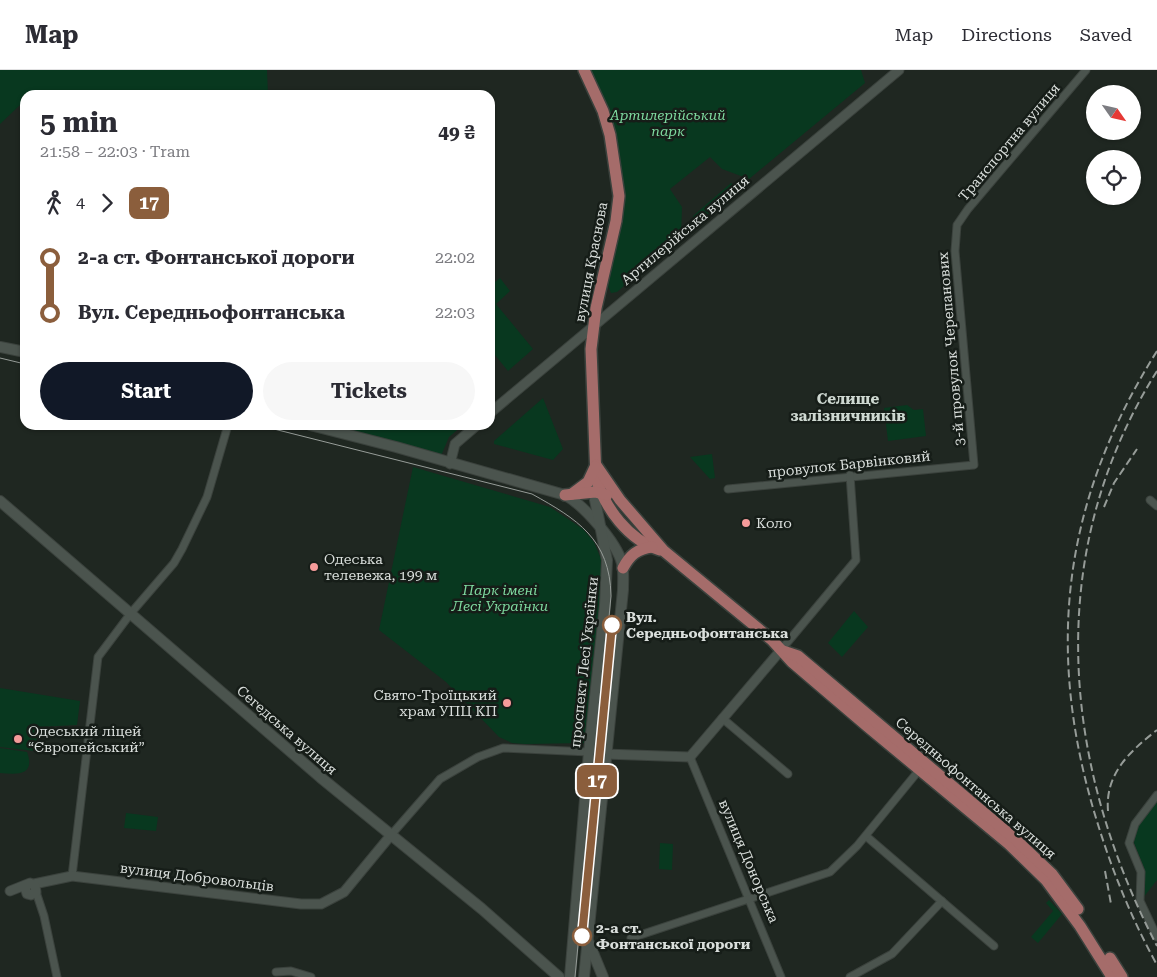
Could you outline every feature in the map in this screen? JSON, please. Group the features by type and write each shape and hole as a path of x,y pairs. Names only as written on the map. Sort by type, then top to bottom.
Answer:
{"main road":[{"name":"вулиця Краснова","path":"584,70 606,119 614,154 619,196 616,221 596,308 591,349 596,465"},
{"path":"0,347 20,351"},
{"path":"330,430 568,495 598,492 620,500"},
{"name":"Середньофонтанська вулиця","path":"596,465 598,492 614,515 652,547 664,551"},
{"name":"Середньофонтанська вулиця","path":"596,465 620,500 664,551 781,650 792,662 1009,844 1046,880 1080,926 1112,977"},
{"path":"568,495 588,482 596,465"},
{"name":"проспект Лесі Українки","path":"570,977 589,752 607,572 598,492"},
{"name":"проспект Лесі Українки","path":"568,495 582,507 601,530 619,556 623,568 623,590 584,977"},
{"name":"Сегедська вулиця","path":"0,501 320,777 559,977"},
{"path":"607,572 616,565 623,568 629,557 636,551 652,547"},
{"name":"Середньофонтанська вулиця","path":"781,650 798,656 1035,857 1060,884 1122,977"},
{"path":"588,941 603,977"}],"street":[{"name":"Артилерійська вулиця","path":"495,409 899,70"},
{"name":"Транспортна вулиця","path":"956,232 960,220 968,208 1086,70"},
{"name":"3-й провулок Черепанових","path":"956,232 955,251 974,465"},
{"path":"72,876 98,657 131,613 174,563 206,497 226,430"},
{"path":"450,464 455,444 470,430"},
{"name":"провулок Барвінковий","path":"728,489 850,475 974,465"},
{"path":"605,754 690,757 856,560 850,475"},
{"path":"1150,500 1157,506"},
{"path":"722,718 788,774"},
{"path":"391,835 440,779 478,757 503,748 589,752"},
{"name":"вулиця Донорська","path":"690,757 750,898 781,977"},
{"path":"631,938 830,872 866,836 920,769"},
{"path":"1157,795 1135,824 1129,843 1141,872 1140,901 1157,937"},
{"name":"вулиця Добровольців","path":"0,890 10,892 34,891 72,876 301,904 321,904 344,892 391,835"},
{"path":"866,836 994,946"},
{"path":"34,891 57,977"},
{"path":"850,977 892,954 942,902"},
{"path":"276,972 291,971 311,977"}],"green space":[{"path":"0,70 267,70 268,90 20,90 20,105 0,124"},
{"name":"Артилерійський парк","path":"587,70 861,70 865,83 749,179 722,169 710,157 670,189 682,207 681,237 617,292 611,293 608,286 621,214 620,160 610,123"},
{"path":"731,183 739,187 739,193 692,231 693,216"},
{"path":"500,278 510,291 496,304 533,349 508,371 495,355 495,282"},
{"path":"543,398 563,449 553,460 494,444 494,441"},
{"path":"907,405 914,410 923,409 926,436 888,441 884,408"},
{"path":"345,430 457,430 449,437 440,458 344,433"},
{"path":"712,454 715,478 710,479 690,457"},
{"name":"Парк імені Лесі Українки","path":"413,467 550,507 583,529 594,542 601,559 602,587 586,743 525,744 512,743 499,737 446,682 379,630"},
{"path":"854,611 868,627 842,657 828,643"},
{"name":"Одеський ліцей “Європейський”","path":"0,688 80,701 77,725 38,727 35,751 0,747"},
{"path":"0,748 27,752 29,766 27,770 12,774 0,773"},
{"path":"1157,799 1157,880 1143,898 1144,868 1134,843 1135,833 1140,820"},
{"path":"126,813 158,817 156,831 124,828"},
{"path":"660,843 673,844 672,870 659,869"},
{"path":"1049,900 1062,914 1038,943 1031,937 1053,911 1046,903"}],"tram line":[{"path":"0,358 20,363"},
{"path":"278,430 532,494 577,522 597,545 605,560 611,596 575,977"},
{"name":"17","path":"582,936 612,625"}],"railway":[{"path":"1157,351 1126,406 1101,461 1084,516 1072,572 1068,629 1070,687 1078,747 1093,808 1120,888 1137,927 1157,965"},
{"path":"1157,371 1120,440 1095,511 1082,584 1078,657 1085,731 1100,804 1125,876 1157,946"},
{"path":"1104,507 1114,483 1137,449"},
{"path":"1108,811 1110,786 1121,765 1137,747 1157,730"},
{"path":"1105,871 1111,904"}],"place":[{"name":"Коло","path":"746,523"},
{"name":"Одеська телевежа, 199 м","path":"314,567"},
{"name":"Вул. Середньофонтанська","path":"612,625"},
{"name":"Свято-Троїцький храм УПЦ КП","path":"507,703"},
{"name":"Одеський ліцей “Європейський”","path":"18,739"},
{"name":"2-а ст. Фонтанської дороги","path":"582,936"}],"district":[{"name":"Селище залізничників","path":"848,408"}]}
